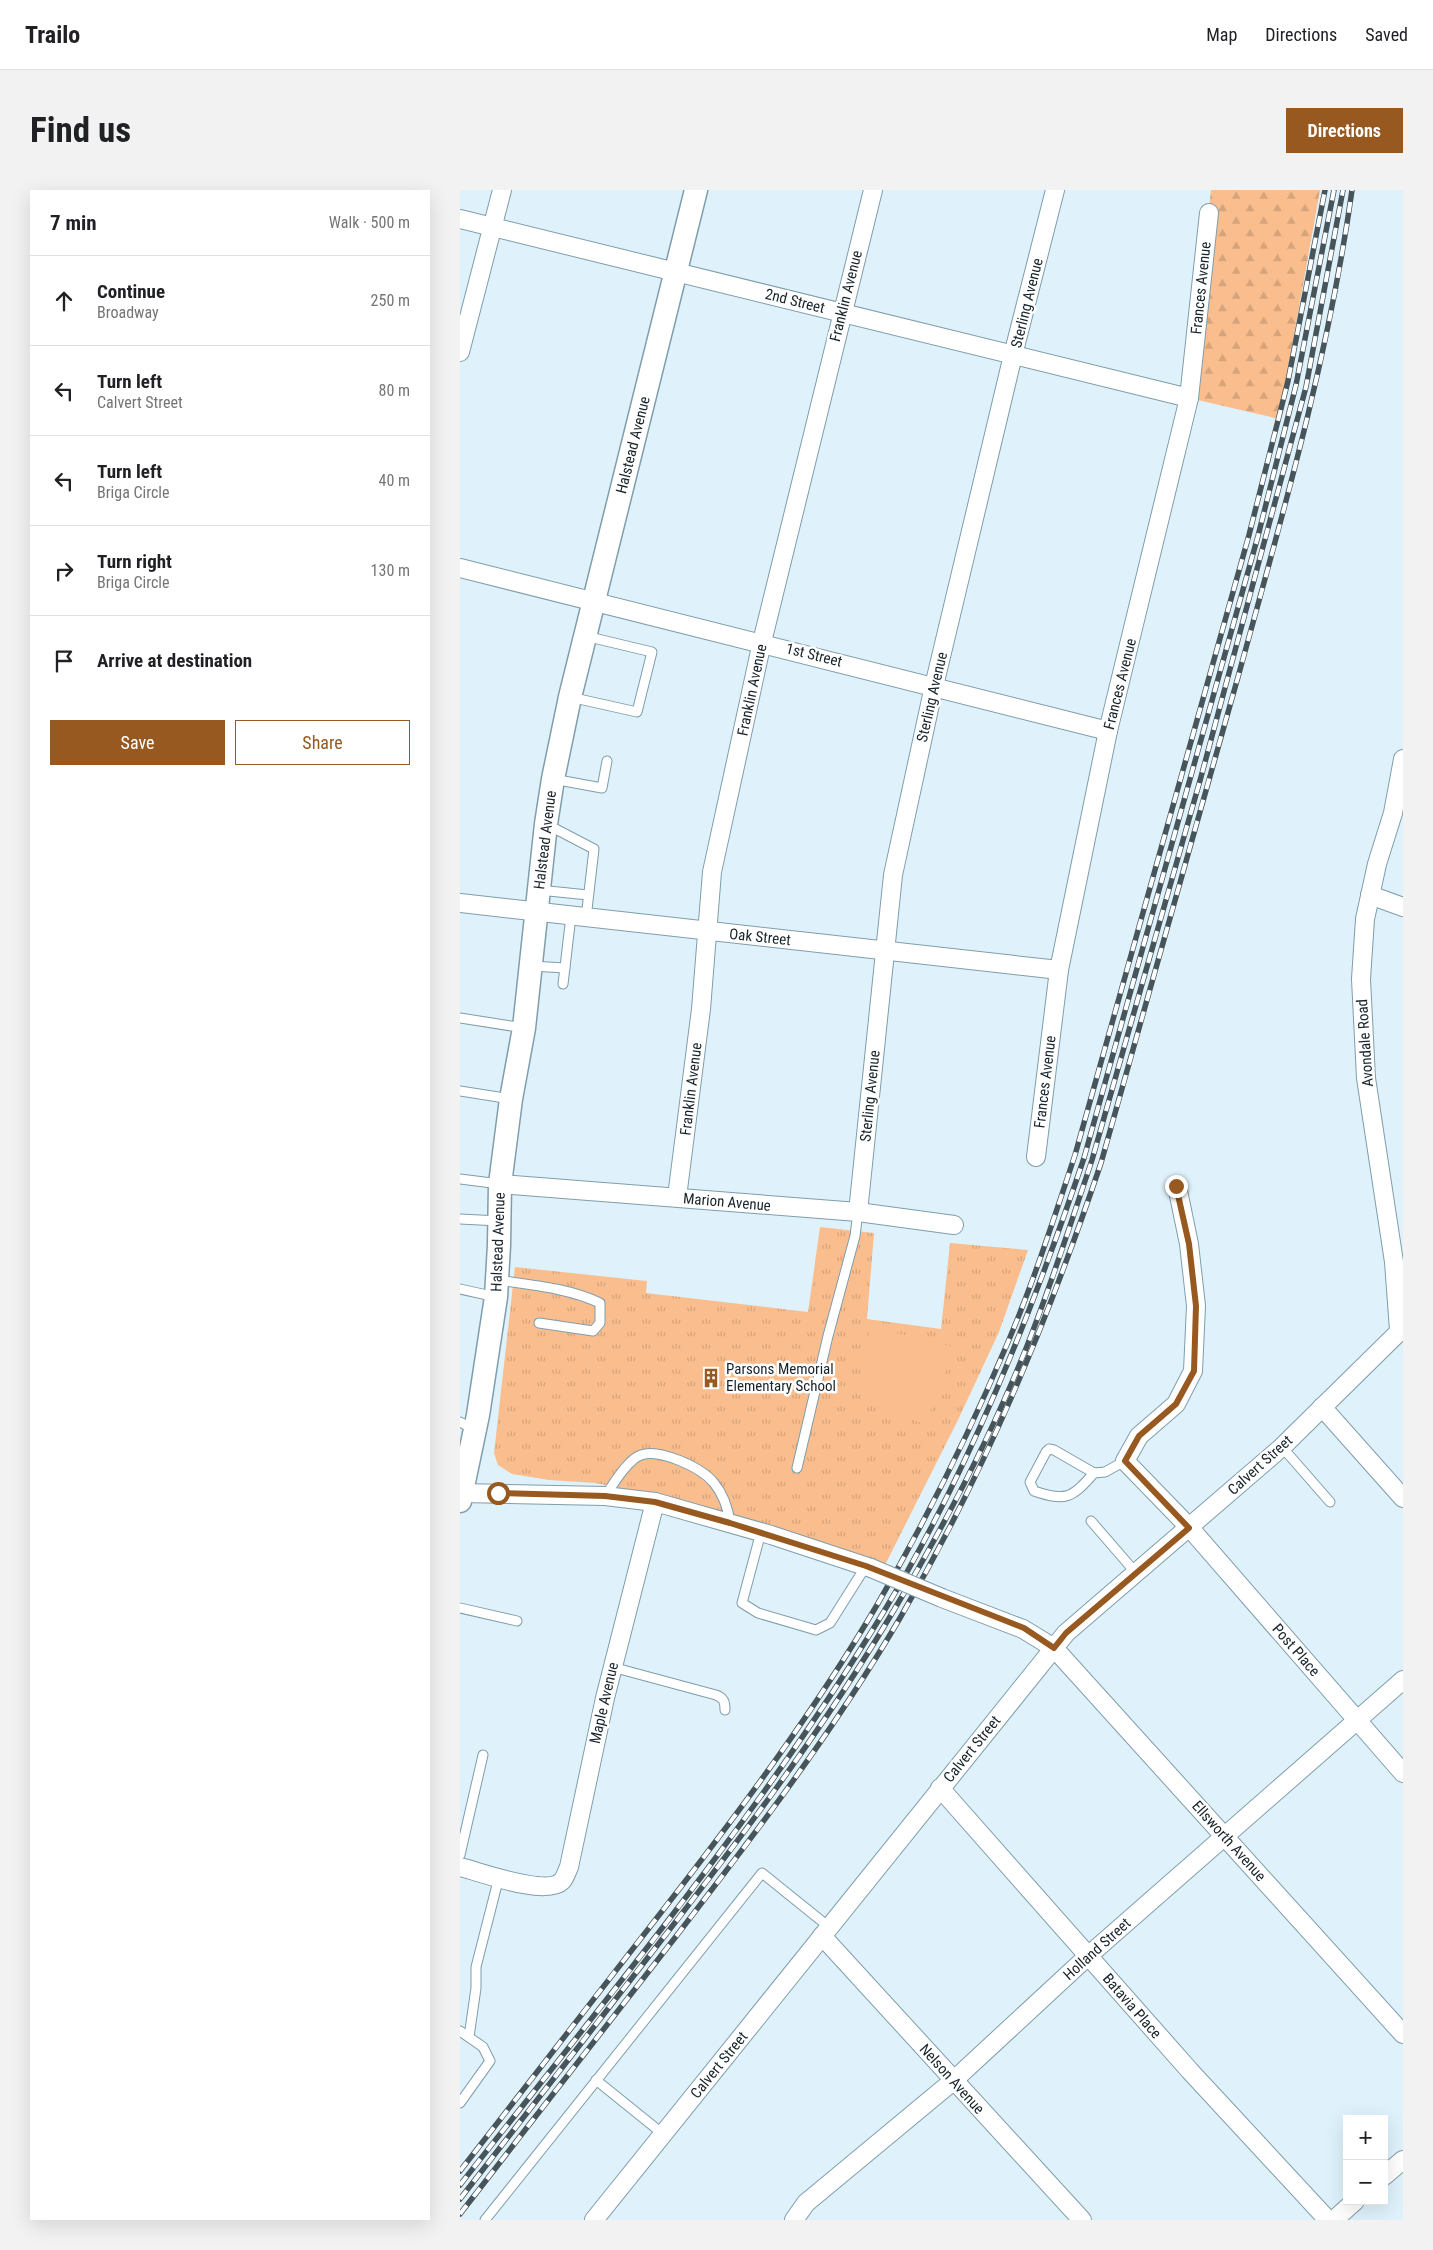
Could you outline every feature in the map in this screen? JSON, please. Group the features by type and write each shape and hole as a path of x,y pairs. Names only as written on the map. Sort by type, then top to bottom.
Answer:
{"street":[{"path":"460,352 502,190"},
{"name":"Halstead Avenue","path":"461,1496 468,1426 496,1288 500,1184 511,1099 524,1028 546,824 553,778 570,697 696,190"},
{"name":"Franklin Avenue","path":"677,1198 701,1009 712,872 762,642 873,190"},
{"name":"Sterling Avenue","path":"858,1212 893,875 934,686 1013,355 1056,190"},
{"name":"Frances Avenue","path":"1036,1157 1059,970 1108,731 1189,398 1209,213"},
{"name":"2nd Street","path":"460,219 1189,398"},
{"name":"1st Street","path":"460,568 762,642 1108,731"},
{"name":"Avondale Road","path":"1401,1329 1394,1262 1366,1078 1361,979 1365,919 1393,813 1403,759"},
{"path":"1370,895 1403,907"},
{"name":"Oak Street","path":"460,903 538,900 579,917 1059,970"},
{"name":"Marion Avenue","path":"500,1184 858,1212 954,1225"},
{"path":"1125,1461 1139,1436 1176,1404 1194,1371 1196,1306 1189,1244 1176,1186"},
{"name":"Calvert Street","path":"594,2220 1066,1633 1282,1448 1401,1329"},
{"path":"1322,1407 1403,1498"},
{"name":"Post Place","path":"1125,1461 1189,1528 1403,1773"},
{"name":"Ellsworth Avenue","path":"461,1496 605,1496 655,1502 761,1532 869,1568 942,1598 1024,1628 1054,1648 1403,2034"},
{"name":"Maple Avenue","path":"499,1877 539,1887 553,1886 562,1880 569,1867 612,1667 655,1502"},
{"name":"Holland Street","path":"794,2220 806,2203 953,2081 1088,1956 1403,1680"},
{"name":"Batavia Place","path":"940,1788 1190,2072 1328,2220"},
{"path":"460,1867 499,1877"},
{"name":"Nelson Avenue","path":"826,1931 953,2081 1076,2218"},
{"path":"1388,2173 1403,2160"},
{"path":"1334,2220 1351,2205"}],"lane":[{"path":"570,697 637,712 652,652 586,636"},
{"path":"553,778 602,788 607,761"},
{"path":"546,824 594,849 588,896 579,917 565,968 563,984"},
{"path":"538,900 588,896"},
{"path":"531,966 565,968"},
{"path":"460,1018 524,1028"},
{"path":"460,1091 511,1099"},
{"path":"460,1179 500,1184"},
{"path":"797,1468 828,1336 855,1236 858,1212"},
{"path":"460,1219 499,1222"},
{"path":"460,1289 550,1288 584,1296 600,1304 600,1323 593,1331 539,1323"},
{"path":"1282,1448 1330,1502"},
{"path":"1094,1473 1075,1492 1056,1499 1034,1491 1030,1482 1046,1452 1050,1450 1054,1450 1094,1473 1105,1472 1125,1461"},
{"path":"605,1496 618,1476 640,1455 662,1454 691,1466 714,1482 728,1507 730,1523"},
{"path":"1091,1521 1136,1573"},
{"path":"761,1532 742,1603 758,1613 816,1630 824,1628 832,1620 869,1568"},
{"path":"460,1608 517,1621"},
{"path":"612,1667 722,1697 725,1703 725,1710"},
{"path":"460,1856 482,1756"},
{"path":"485,2220 762,1873 826,1931"},
{"path":"469,2037 476,1988 476,1967 499,1877"},
{"path":"460,2031 483,2047 490,2061 464,2089 460,2103"},
{"path":"596,2080 663,2134"}],"green space":[{"path":"1211,190 1320,190 1279,419 1189,398"},
{"path":"820,1227 874,1233 867,1319 941,1329 950,1243 1028,1250 999,1332 958,1420 883,1569 674,1499 595,1483 549,1480 512,1474 498,1465 494,1453 515,1267 647,1281 646,1293 808,1312"},
{"path":"870,1327 955,1347 926,1424 882,1411 859,1384"}],"railway":[{"path":"460,2171 720,1836 802,1723 853,1645 913,1541 947,1475 993,1376 1035,1273 1075,1155 1249,535 1288,381 1325,190"},
{"path":"460,2185 680,1905 785,1762 835,1688 883,1613 914,1559 943,1504 996,1391 1020,1334 1084,1158 1258,536 1296,385 1334,190"},
{"path":"460,2199 716,1870 807,1745 864,1659 929,1550 981,1450 1013,1381 1061,1254 1092,1160 1201,777 1306,387 1343,190"},
{"path":"460,2214 734,1861 821,1742 875,1660 931,1563 960,1508 1012,1396 1059,1281 1101,1163 1238,677 1303,435 1331,313 1352,190"}],"place":[{"name":"Parsons Memorial Elementary School","path":"711,1378"}],"route":[{"path":"498,1493 605,1496 655,1502 771,1535 866,1566 942,1598 1024,1628 1054,1648 1066,1633 1189,1528 1125,1461 1139,1436 1176,1404 1194,1371 1196,1306 1189,1244 1176,1186"}]}
